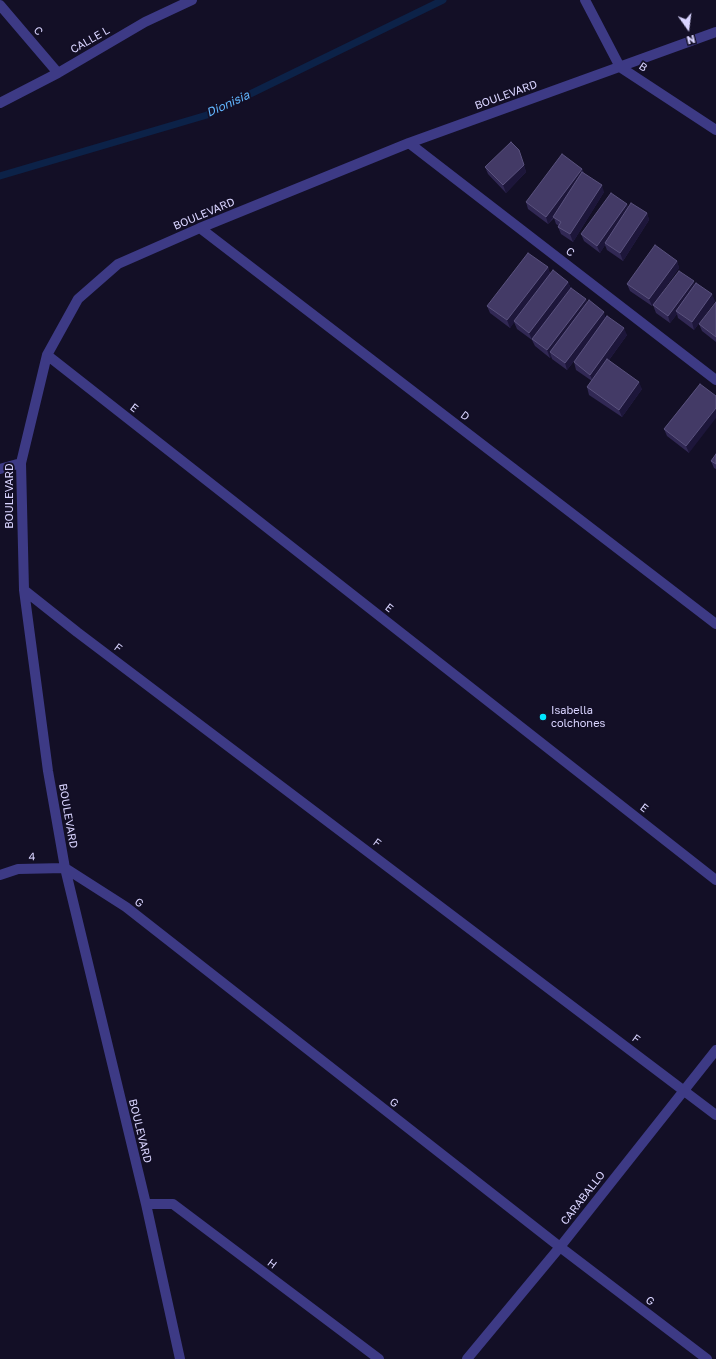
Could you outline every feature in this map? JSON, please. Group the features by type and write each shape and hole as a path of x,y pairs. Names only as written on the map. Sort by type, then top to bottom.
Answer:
{"street":[{"name":"CALLE L","path":"0,103 58,73 145,22 192,0"},
{"name":"B","path":"585,0 620,67 716,130"},
{"name":"C","path":"0,5 58,73"},
{"name":"BOULEVARD","path":"180,1359 146,1204 65,868 48,771 24,590 21,463 47,355 78,299 118,264 200,228 409,142 716,32"},
{"name":"C","path":"409,142 716,380"},
{"name":"D","path":"200,228 716,624"},
{"name":"E","path":"47,355 716,880"},
{"path":"0,469 21,463"},
{"name":"F","path":"24,590 90,642 716,1115"},
{"name":"4","path":"0,875 18,869 65,868"},
{"name":"G","path":"65,868 126,907 560,1247 707,1359"},
{"name":"CARABALLO","path":"467,1359 560,1247 716,1050"},
{"name":"H","path":"146,1204 173,1204 379,1359"}],"building":[{"path":"511,142 519,150 524,165 503,185 485,167"},
{"path":"562,154 582,169 546,217 526,202"},
{"path":"582,172 602,185 570,234 558,227 561,222 553,217"},
{"path":"611,193 627,204 597,246 581,234"},
{"path":"631,203 647,213 620,253 605,243"},
{"path":"655,245 677,261 649,299 627,284"},
{"path":"528,253 548,267 507,320 487,306"},
{"path":"553,270 568,282 529,333 514,321"},
{"path":"679,271 694,281 668,316 653,305"},
{"path":"696,283 712,294 692,322 676,311"},
{"path":"571,288 586,299 547,350 532,339"},
{"path":"589,300 604,312 565,363 550,352"},
{"path":"716,302 716,337 699,324"},
{"path":"607,316 624,328 590,375 574,362"},
{"path":"607,359 639,382 619,410 587,387"},
{"path":"700,384 716,396 716,408 686,446 664,429"},
{"path":"716,454 716,464 711,461"}],"waterway":[{"name":"Dionisia","path":"0,176 207,115 443,0"}],"place":[{"name":"Isabella colchones","path":"543,717"}]}
